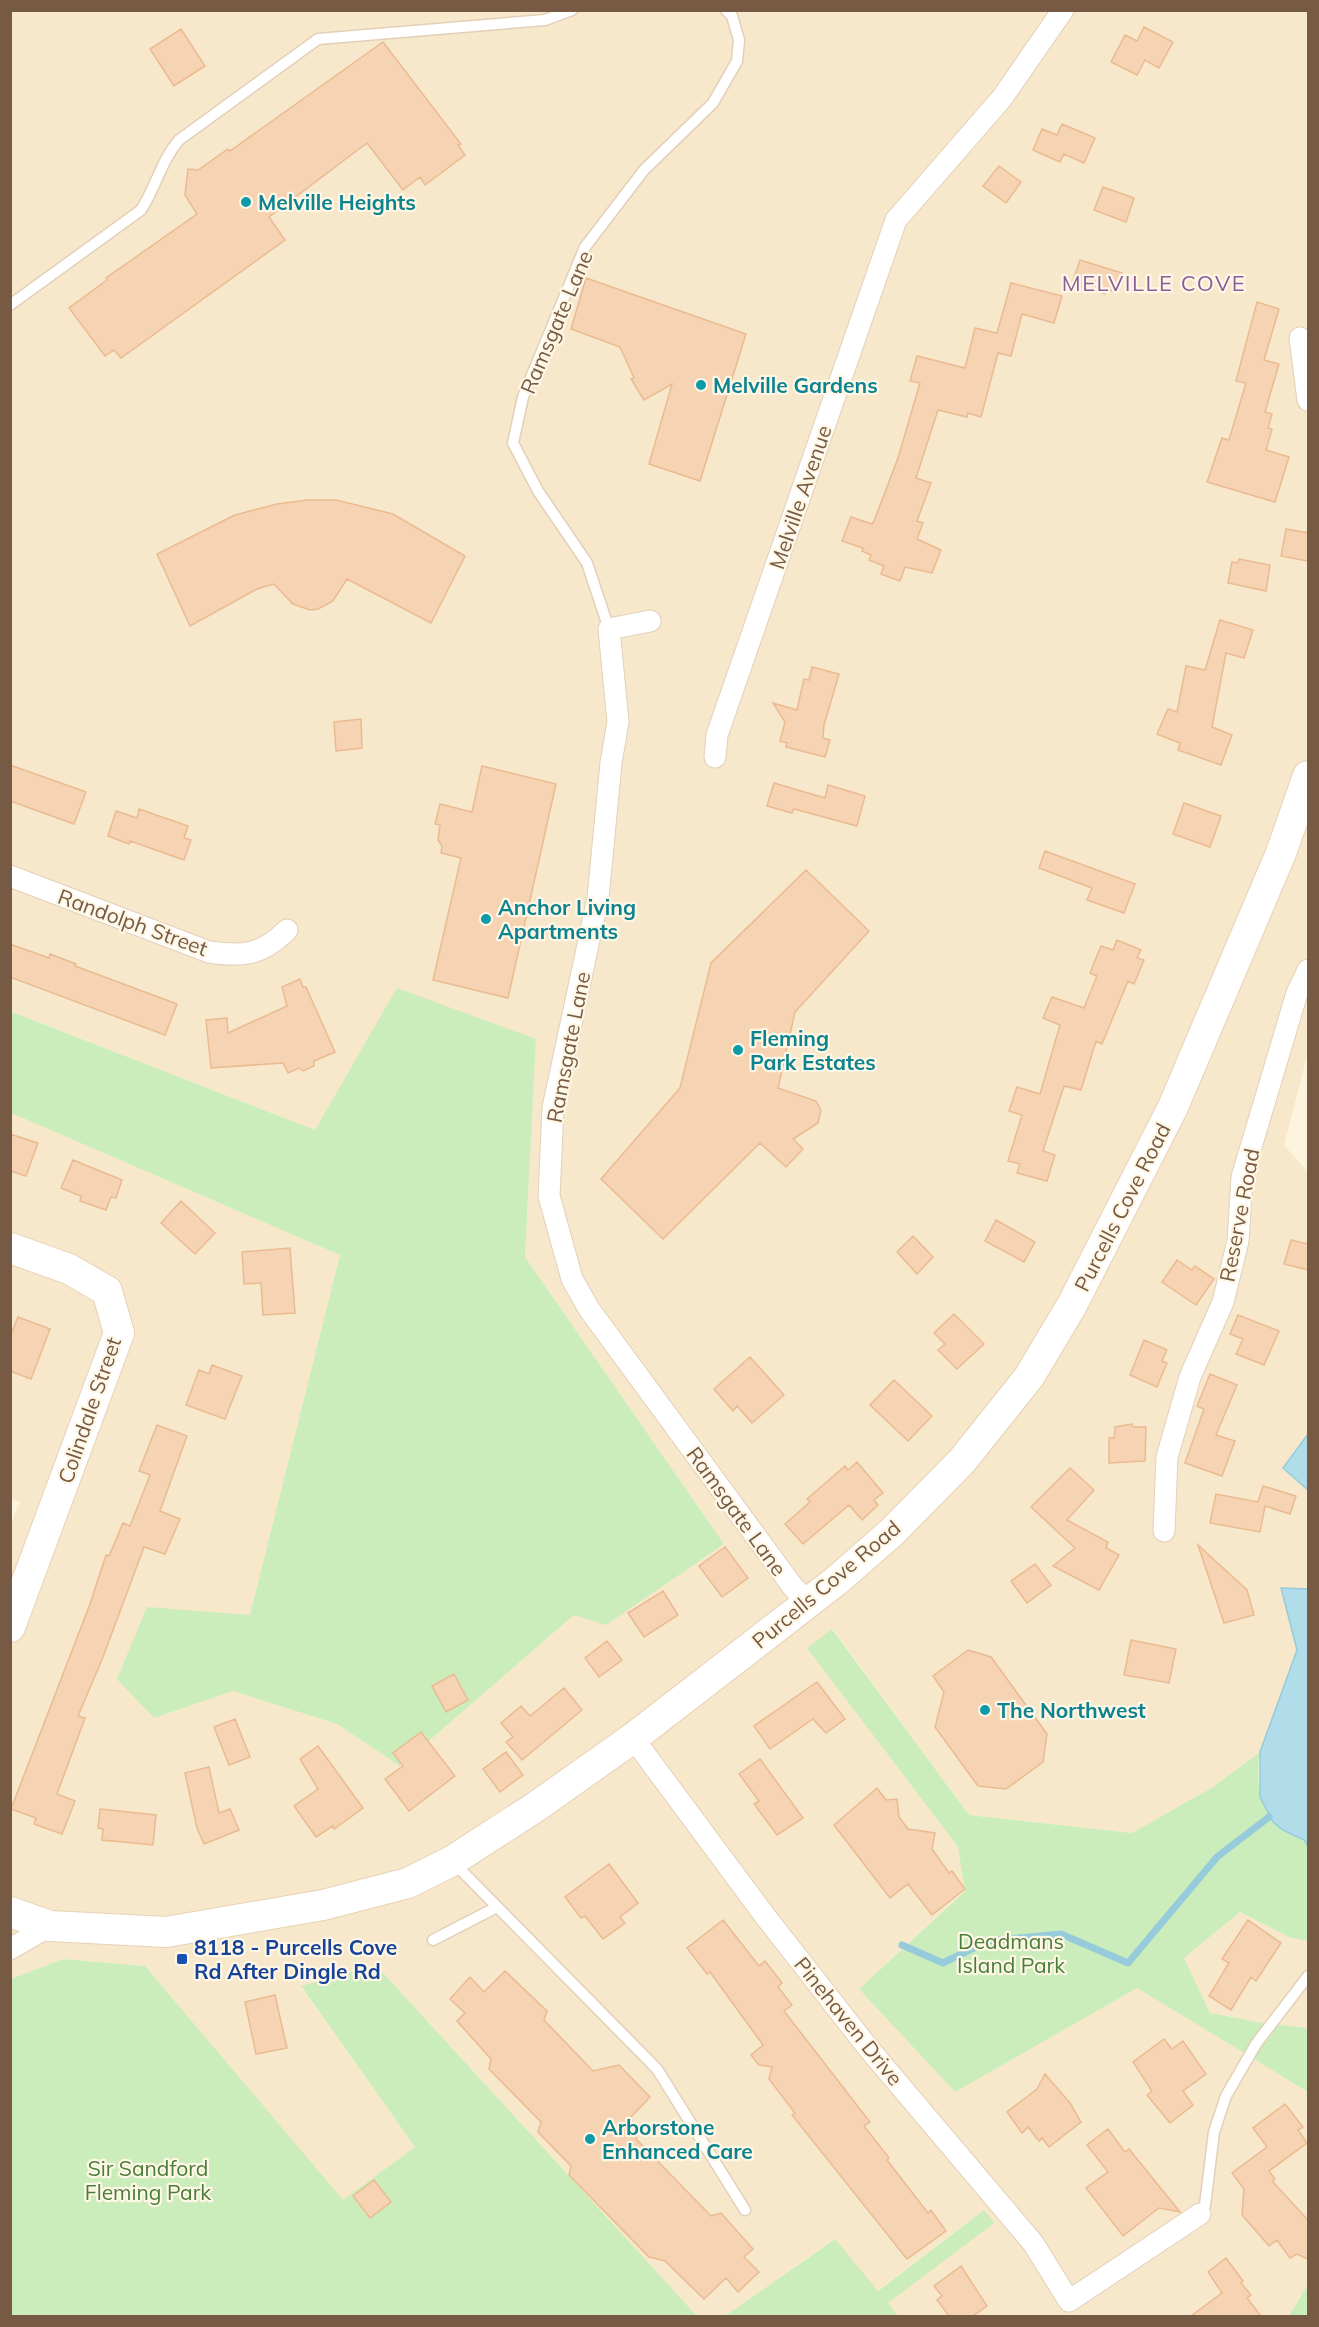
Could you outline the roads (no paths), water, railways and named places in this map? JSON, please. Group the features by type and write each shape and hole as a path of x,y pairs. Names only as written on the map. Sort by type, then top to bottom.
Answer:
{"main road":[{"name":"Purcells Cove Road","path":"10,1912 50,1926 141,1931 188,1930 323,1905 408,1883 452,1861 537,1806 633,1738 809,1603 891,1533 954,1469 1029,1377 1072,1305 1173,1107 1281,853 1308,776"},
{"name":"Colindale Street","path":"10,1248 69,1269 107,1291 119,1333 10,1627"}],"street":[{"name":"Melville Avenue","path":"715,757 717,735 896,220 1002,98 1063,10"},
{"path":"1300,338 1308,400"},
{"path":"609,629 650,621"},
{"name":"Ramsgate Lane","path":"609,629 618,722 611,763 598,898 553,1108 549,1196 572,1279 589,1309 786,1577 809,1603"},
{"name":"Randolph Street","path":"10,876 208,952 241,954 258,951 273,944 287,930"},
{"name":"Reserve Road","path":"1164,1532 1167,1457 1190,1377 1223,1302 1238,1240 1242,1177 1298,993 1308,970"},
{"name":"Pinehaven Drive","path":"633,1738 765,1916 869,2049 1034,2243 1069,2301 1200,2214"},
{"path":"10,1949 50,1926"}],"lane":[{"path":"10,304 141,210 155,188 165,156 179,140 318,39 545,20 572,10"},
{"name":"Ramsgate Lane","path":"609,629 586,563 538,491 513,443 524,397 585,247 644,170 713,103 737,61 739,40 732,16 726,10"},
{"path":"452,1861 657,2069 746,2210"},
{"path":"433,1940 497,1907"},
{"path":"1200,2214 1205,2205 1214,2132 1226,2096 1256,2044 1308,1976"}],"water":[{"path":"1308,1434 1308,1490 1283,1468"},
{"path":"1281,1588 1308,1589 1308,1846 1304,1840 1283,1830 1273,1822 1260,1797 1260,1752 1297,1650"}],"waterway":[{"path":"902,1945 943,1963 988,1941 1061,1934 1128,1963 1217,1857 1269,1817"}],"place":[{"name":"Melville Heights","path":"246,202"},
{"name":"Melville Gardens","path":"701,385"},
{"name":"Anchor Living Apartments","path":"486,919"},
{"name":"Fleming Park Estates","path":"738,1050"},
{"name":"The Northwest","path":"985,1710"},
{"name":"8118 - Purcells Cove Rd After Dingle Rd","path":"182,1959"},
{"name":"Arborstone Enhanced Care","path":"590,2139"}],"district":[{"name":"MELVILLE COVE","path":"1154,283"}],"park label":[{"name":"Deadmans Island Park","path":"1011,1953"},
{"name":"Sir Sandford Fleming Park","path":"148,2180"}]}
